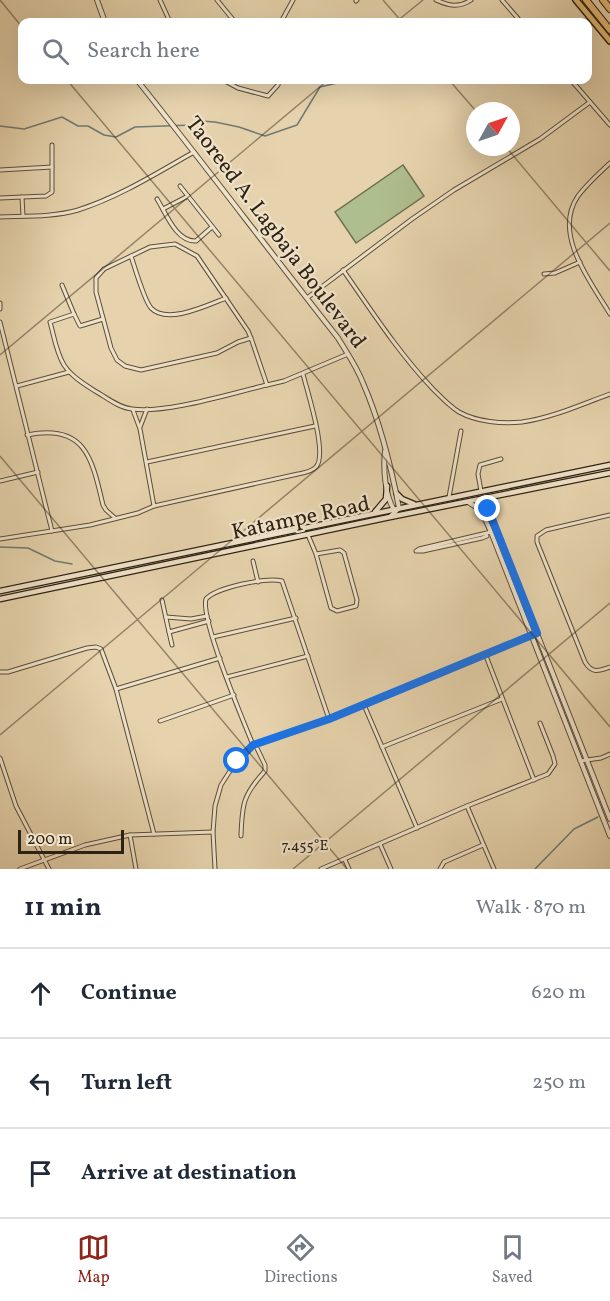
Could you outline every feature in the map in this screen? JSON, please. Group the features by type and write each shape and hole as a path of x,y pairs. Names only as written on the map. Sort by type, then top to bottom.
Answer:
{"highway":[{"path":"576,0 591,18"},
{"path":"603,0 610,9"},
{"path":"588,1 610,30"},
{"path":"592,19 610,41"}],"main road":[{"name":"Katampe Road","path":"0,591 610,465"},
{"name":"Katampe Road","path":"0,599 610,473"},
{"path":"375,513 386,499 387,486"},
{"path":"397,494 408,502 417,504"}],"street":[{"path":"97,0 104,18"},
{"path":"160,0 168,18"},
{"path":"217,0 232,18"},
{"path":"283,18 294,0"},
{"path":"436,0 447,6 463,5 471,0"},
{"path":"502,0 518,18"},
{"name":"Taoreed A. Lagbaja Boulevard","path":"140,84 195,151 227,197 348,354 363,383 385,447 397,494 396,510"},
{"path":"230,84 268,96 278,84"},
{"path":"575,84 610,125"},
{"path":"307,298 446,195 540,139 591,102"},
{"path":"0,198 46,196 52,192 52,145"},
{"path":"0,217 58,214 78,210 146,180 195,151"},
{"path":"610,163 578,196 573,207 570,236 580,262 610,314"},
{"path":"0,170 52,167"},
{"path":"180,186 219,235"},
{"path":"164,209 188,196"},
{"path":"22,197 23,216"},
{"path":"157,199 177,231 186,239 196,241 212,227"},
{"path":"186,239 186,248"},
{"path":"251,338 244,339 216,353 141,370 124,366 117,360 111,348 96,292 96,278 104,269 150,246 175,244 186,248 197,256 251,338 267,385"},
{"path":"131,256 149,304 158,313 174,316 226,297"},
{"path":"544,274 555,273 580,262"},
{"path":"343,270 391,338 422,376 442,398 463,414 485,421 522,422 544,418 610,394"},
{"path":"62,285 80,326 104,319"},
{"path":"0,303 0,309"},
{"path":"74,314 50,322 58,352 69,372 109,399 133,410 176,406 267,385 303,374 348,354"},
{"path":"0,322 52,531"},
{"path":"0,347 5,346"},
{"path":"16,386 69,372"},
{"path":"0,539 90,525 154,507 310,471 317,466 320,457 319,442 303,374"},
{"path":"140,429 147,409"},
{"path":"133,410 140,429 154,507"},
{"path":"147,462 315,426"},
{"path":"449,497 461,431"},
{"path":"27,435 59,432 84,449 94,467 103,505 115,518"},
{"name":"Taoreed A. Lagbaja Boulevard","path":"385,447 383,462 387,486 396,510"},
{"path":"481,491 478,474 480,465 501,459"},
{"path":"0,481 38,472"},
{"path":"490,496 488,509 610,819"},
{"path":"468,502 481,510 610,836"},
{"path":"390,517 396,510 403,514"},
{"path":"610,514 546,530 537,536 537,542 585,662 595,672 610,667"},
{"path":"441,545 416,552 419,549 478,537 486,537 488,532"},
{"path":"308,535 316,554 331,608 337,611 356,606 357,600 344,553 340,550 316,554"},
{"path":"253,561 258,582"},
{"path":"241,836 245,798 265,771 265,765 254,745 212,637 205,603 209,596 220,590 258,582 282,581 329,719"},
{"path":"162,600 172,645"},
{"path":"166,616 190,619 207,616"},
{"path":"212,637 296,618"},
{"path":"190,619 192,626"},
{"path":"169,632 209,621"},
{"path":"215,869 213,832 215,806 221,785 237,761 254,745 329,719 537,633"},
{"path":"0,672 8,672 96,647 101,649 116,688 154,834"},
{"path":"226,677 308,656"},
{"path":"486,656 534,780"},
{"path":"116,688 220,658"},
{"path":"160,721 234,695"},
{"path":"382,747 502,699"},
{"path":"364,705 417,828"},
{"path":"321,869 548,774 555,764 540,723"},
{"path":"580,761 601,758 610,754"},
{"path":"0,758 16,806 49,869"},
{"path":"467,806 494,869"},
{"path":"20,869 85,845 130,835 213,832"},
{"path":"130,835 136,869"},
{"path":"380,844 391,869"},
{"path":"440,869 444,862 483,845"},
{"path":"345,860 349,869"}],"green space":[{"path":"403,165 424,196 356,243 335,212"}],"waterway":[{"path":"0,126 24,129 62,117 78,126 88,126 104,135 116,137 135,127 193,125 201,121 239,127 265,136 297,125 320,87 333,84"},
{"path":"0,547 28,548 55,561 72,564"},
{"path":"535,869 574,829 598,817"}],"route":[{"path":"237,761 253,745 329,719 537,633 488,509"}]}
